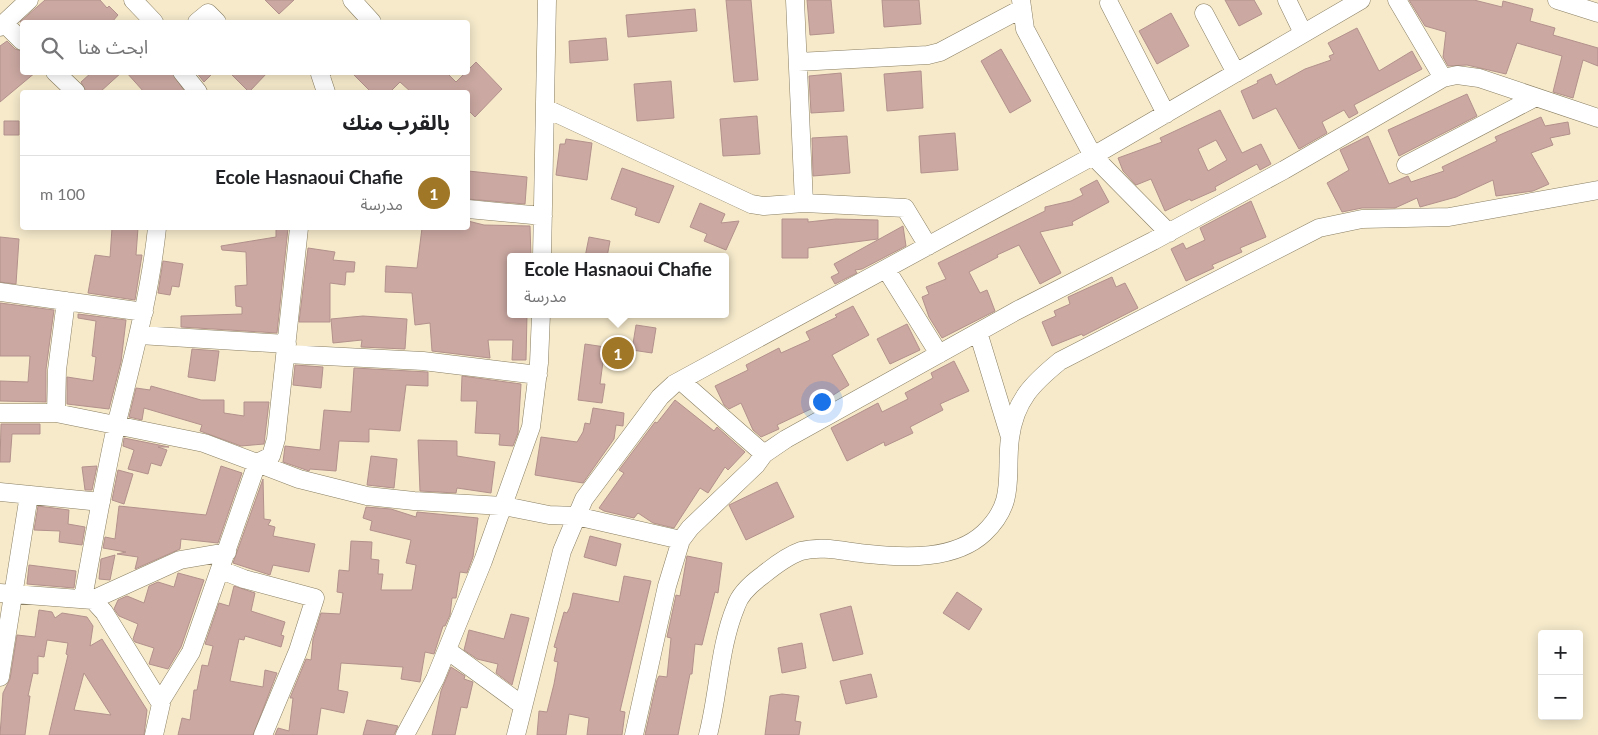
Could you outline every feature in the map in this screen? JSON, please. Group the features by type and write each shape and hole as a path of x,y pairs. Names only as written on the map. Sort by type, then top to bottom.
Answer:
{"street":[{"path":"20,40 2,26 29,0"},
{"path":"133,0 152,20"},
{"path":"352,0 370,20"},
{"path":"542,253 548,0"},
{"path":"796,0 804,203"},
{"path":"1287,0 1303,33"},
{"path":"516,735 562,551 576,516 584,499 660,397 680,380 1093,156 1361,0"},
{"path":"1396,0 1443,78"},
{"path":"1557,0 1598,13"},
{"path":"798,62 928,55 940,52 1021,4 1025,29 1093,156 1169,233"},
{"path":"1109,4 1166,114"},
{"path":"199,20 208,13 215,20"},
{"path":"1204,13 1236,73"},
{"path":"59,75 74,90"},
{"path":"184,75 196,90"},
{"path":"320,75 325,90"},
{"path":"634,735 667,586 681,540 690,528 756,465 764,454 807,426 978,332 1169,233 1284,170 1443,78 1457,75 1478,78 1598,118"},
{"path":"1406,165 1534,98"},
{"path":"545,108 751,204 764,206 804,203 905,208 928,246"},
{"path":"708,735 726,637 736,604 751,584 778,563 801,551 825,548 869,554 908,556 941,554 964,546 984,533 1002,510 1010,482 1010,437 1020,404 1033,383 1060,361 1319,228 1362,219 1449,217 1598,190"},
{"path":"470,209 543,216"},
{"path":"88,599 101,502 117,423 144,312 157,230"},
{"path":"154,735 160,702 191,652 258,463 271,456 276,439 299,230"},
{"path":"886,269 938,354"},
{"path":"0,292 144,312"},
{"path":"56,413 56,370 66,301"},
{"path":"405,735 435,679 447,650 504,506 531,427 538,375 541,318"},
{"path":"978,332 1010,437"},
{"path":"139,335 423,361 538,375"},
{"path":"680,380 764,454"},
{"path":"0,413 56,413 117,423 214,445 299,478 367,496 414,502 504,506 549,515 576,516 681,540"},
{"path":"0,492 101,502"},
{"path":"0,677 7,593 29,495"},
{"path":"7,593 88,599 180,560 227,552"},
{"path":"221,570 244,579 316,598 298,652 263,735"},
{"path":"88,599 104,612 160,702"},
{"path":"447,650 522,706"}],"building":[{"path":"45,0 100,0 107,8 109,6 118,15 114,20 22,20"},
{"path":"265,0 294,0 279,14"},
{"path":"726,0 751,0 758,80 734,82"},
{"path":"807,0 831,0 834,33 810,35"},
{"path":"882,0 919,0 921,24 884,27"},
{"path":"1225,0 1254,0 1262,14 1239,26"},
{"path":"1409,0 1474,0 1502,7 1503,1 1533,9 1530,21 1555,28 1553,35 1598,48 1598,66 1583,60 1573,98 1553,92 1562,56 1517,43 1506,74 1467,65 1448,66 1443,57 1446,32 1425,26"},
{"path":"695,9 697,31 628,37 626,15"},
{"path":"1171,13 1189,46 1157,64 1139,31"},
{"path":"1357,28 1379,71 1412,51 1422,69 1354,105 1358,113 1349,118 1344,110 1322,122 1327,133 1299,149 1276,108 1253,119 1241,91 1271,74 1276,85 1305,69 1331,60 1329,56 1334,54 1328,43"},
{"path":"606,38 608,60 570,63 569,41"},
{"path":"7,41 15,49 20,50 20,75 32,75 0,102 0,46"},
{"path":"1001,49 1031,101 1010,113 981,61"},
{"path":"476,62 502,89 475,117 470,112 470,90 409,90 400,82 392,90 369,90 354,75 449,75 456,82 463,75 470,75 470,68"},
{"path":"921,71 923,108 887,111 884,74"},
{"path":"841,73 844,111 811,113 809,76"},
{"path":"89,75 119,75 102,90 85,90 81,82"},
{"path":"129,75 174,75 184,90 142,90"},
{"path":"198,75 211,75 204,82"},
{"path":"232,75 265,75 251,90 247,90"},
{"path":"671,81 674,118 637,121 634,84"},
{"path":"1467,94 1477,116 1399,156 1388,130"},
{"path":"1220,110 1242,153 1261,144 1271,164 1260,170 1257,164 1215,187 1216,190 1191,201 1190,199 1165,211 1151,179 1136,185 1123,171 1118,158 1162,142 1160,138","holes":["1216,140 1227,160 1208,171 1198,149"]},
{"path":"757,116 760,154 723,156 720,119"},
{"path":"1541,117 1545,126 1568,122 1570,134 1550,138 1553,145 1531,153 1549,184 1533,191 1496,196 1493,180 1456,197 1420,207 1417,198 1395,208 1362,208 1342,212 1327,183 1349,170 1340,150 1368,136 1389,184 1408,176 1411,182 1444,171 1442,167 1497,141 1495,137"},
{"path":"4,121 19,121 19,135 4,135"},
{"path":"955,133 958,170 921,173 919,136"},
{"path":"847,136 850,173 813,176 812,138"},
{"path":"566,139 592,143 587,180 556,175 560,144 565,144"},
{"path":"622,168 674,186 659,223 635,215 637,208 611,199"},
{"path":"470,171 527,177 525,204 470,199"},
{"path":"1097,180 1109,202 1072,222 1073,225 1040,232 1061,273 1040,284 1019,245 997,255 998,257 969,272 980,293 987,290 995,311 942,338 929,317 922,297 929,294 926,287 946,279 938,263 1045,211 1045,207 1071,201 1083,195 1080,189"},
{"path":"1251,201 1266,237 1240,248 1242,252 1212,265 1214,268 1186,281 1171,249 1183,243 1186,249 1205,240 1200,228"},
{"path":"700,203 725,214 721,223 739,221 726,250 704,241 707,234 690,227"},
{"path":"782,219 808,219 808,222 836,219 878,220 878,239 808,248 808,258 782,258"},
{"path":"470,222 484,225 530,226 531,253 507,253 507,318 527,318 526,360 512,360 513,340 488,340 490,358 432,351 430,323 415,325 412,293 385,292 386,266 417,268 422,230 470,230"},
{"path":"903,226 906,246 862,269 855,270 857,273 835,284 831,277 839,273 834,264"},
{"path":"112,230 138,230 136,255 142,255 135,300 88,293 95,255 110,257"},
{"path":"276,230 288,230 277,333 181,327 181,316 242,314 242,307 236,306 235,286 247,285 246,252 222,250 221,246 276,237"},
{"path":"0,237 19,239 16,284 0,282"},
{"path":"589,237 610,241 608,253 586,253"},
{"path":"308,248 335,252 333,260 355,262 354,272 346,272 345,285 330,283 330,322 299,322"},
{"path":"163,261 183,264 179,287 172,286 170,295 158,293"},
{"path":"1112,277 1116,287 1125,283 1138,308 1083,336 1082,334 1052,346 1042,322 1056,316 1054,311 1070,304 1068,297"},
{"path":"0,303 54,310 46,369 46,402 0,401 0,381 28,382 30,356 0,356"},
{"path":"853,306 869,335 832,355 849,385 813,408 777,425 779,429 761,437 753,430 741,403 729,409 724,405 715,386 748,370 746,365 779,348 781,353 810,340 806,332 837,317 835,315"},
{"path":"78,314 126,320 121,362 109,409 67,404 67,377 93,381 96,357 92,356 96,321 78,318"},
{"path":"363,316 407,319 405,349 361,347 362,340 333,343 331,319"},
{"path":"907,324 920,350 890,364 877,339"},
{"path":"636,325 656,328 652,353 632,350"},
{"path":"585,344 605,347 600,384 605,384 602,403 578,400"},
{"path":"192,349 219,351 215,381 188,377"},
{"path":"954,361 969,391 940,404 943,410 910,427 913,433 885,446 884,442 847,461 831,428 878,403 882,412 908,399 905,393 933,378 931,373"},
{"path":"295,365 323,367 321,388 293,385"},
{"path":"354,368 428,372 428,386 406,385 400,431 369,429 369,442 339,441 336,471 310,469 309,471 283,462 285,446 320,450 324,410 351,412"},
{"path":"462,376 521,384 518,433 513,446 499,445 500,434 475,433 477,401 461,401"},
{"path":"151,386 201,400 224,400 224,413 244,416 244,402 269,402 264,444 241,446 200,431 202,425 144,408 142,420 129,417 136,388 150,390"},
{"path":"675,400 714,431 717,427 745,452 728,470 725,467 708,493 700,488 674,528 653,523 638,513 634,518 604,511 599,508 624,473 619,470 655,422 657,423"},
{"path":"593,408 624,413 623,426 616,425 614,439 583,483 535,475 541,437 577,442 583,432 585,423 590,424"},
{"path":"1,424 40,424 40,434 12,434 10,462 0,462"},
{"path":"124,438 169,447 158,447 167,450 161,466 151,463 148,474 128,469 134,450 123,446"},
{"path":"418,440 457,441 457,456 495,462 491,493 457,488 456,493 420,491"},
{"path":"371,456 397,459 394,488 367,485"},
{"path":"97,466 92,490 85,490 82,467"},
{"path":"221,466 242,473 218,543 181,539 180,549 135,569 138,557 117,554 126,552 103,548 105,537 115,539 119,506 206,515"},
{"path":"118,470 133,474 124,504 112,500"},
{"path":"263,479 264,519 271,520 268,525 275,527 273,536 315,544 309,572 273,565 270,575 233,563"},
{"path":"777,482 794,517 746,540 729,505"},
{"path":"38,506 69,510 68,524 85,527 82,545 59,542 60,531 34,530"},
{"path":"366,507 391,509 416,517 417,512 478,518 473,557 467,573 460,572 456,598 452,598 450,615 445,626 443,626 434,654 425,652 420,682 401,679 403,667 341,663 338,690 348,692 344,713 321,708 317,735 275,735 278,728 289,731 293,698 290,698 306,659 311,660 313,639 321,613 340,614 343,593 337,592 339,570 349,571 351,541 372,542 371,559 379,560 378,574 383,574 381,590 412,590 416,565 406,563 411,540 370,530 372,521 363,518"},
{"path":"590,536 621,544 616,566 584,557"},
{"path":"115,555 110,580 99,579 101,559"},
{"path":"687,556 722,563 718,593 715,592 702,645 695,644 692,674 690,674 678,735 645,735 657,680 659,676 667,677 671,638 667,637 676,595 680,596"},
{"path":"29,565 76,571 74,588 27,584"},
{"path":"178,573 204,580 181,647 168,669 149,664 154,648 135,642 133,639 138,624 119,616 114,609 118,600 127,596 144,603 149,586 158,582 174,587"},
{"path":"624,576 651,581 620,711 625,712 622,735 587,735 589,718 569,714 566,735 537,735 539,711 547,712 554,684 558,662 554,661 557,648 554,647 564,612 567,613 570,607 573,593 619,602"},
{"path":"234,586 255,593 251,611 285,622 281,635 284,636 281,647 245,636 244,640 239,639 230,681 263,687 265,670 277,673 253,735 178,735 182,718 190,720 194,690 197,690 202,665 208,666 213,646 205,644 219,603 229,606"},
{"path":"957,592 982,609 969,630 943,613"},
{"path":"851,606 863,654 833,661 820,614"},
{"path":"39,610 52,612 55,618 62,613 87,617 93,626 90,646 102,639 147,710 144,735 49,735 68,655 66,654 68,643 47,640 44,657 38,656 38,674 33,673 28,696 30,696 25,735 0,735 3,693 10,679 17,635 35,637","holes":["84,673 111,715 74,710"]},
{"path":"511,614 529,618 512,685 496,673 498,664 477,659 464,650 469,630 504,639"},
{"path":"802,643 806,668 782,673 778,648"},
{"path":"451,667 465,676 464,679 473,682 467,708 461,707 455,735 432,735 441,691"},
{"path":"871,674 877,697 846,704 840,681"},
{"path":"782,694 799,696 795,721 801,722 799,735 765,735 770,696"},
{"path":"367,720 398,726 394,735 363,735"}],"place":[{"name":"Ecole Hasnaoui Chafie","path":"618,353"}]}
